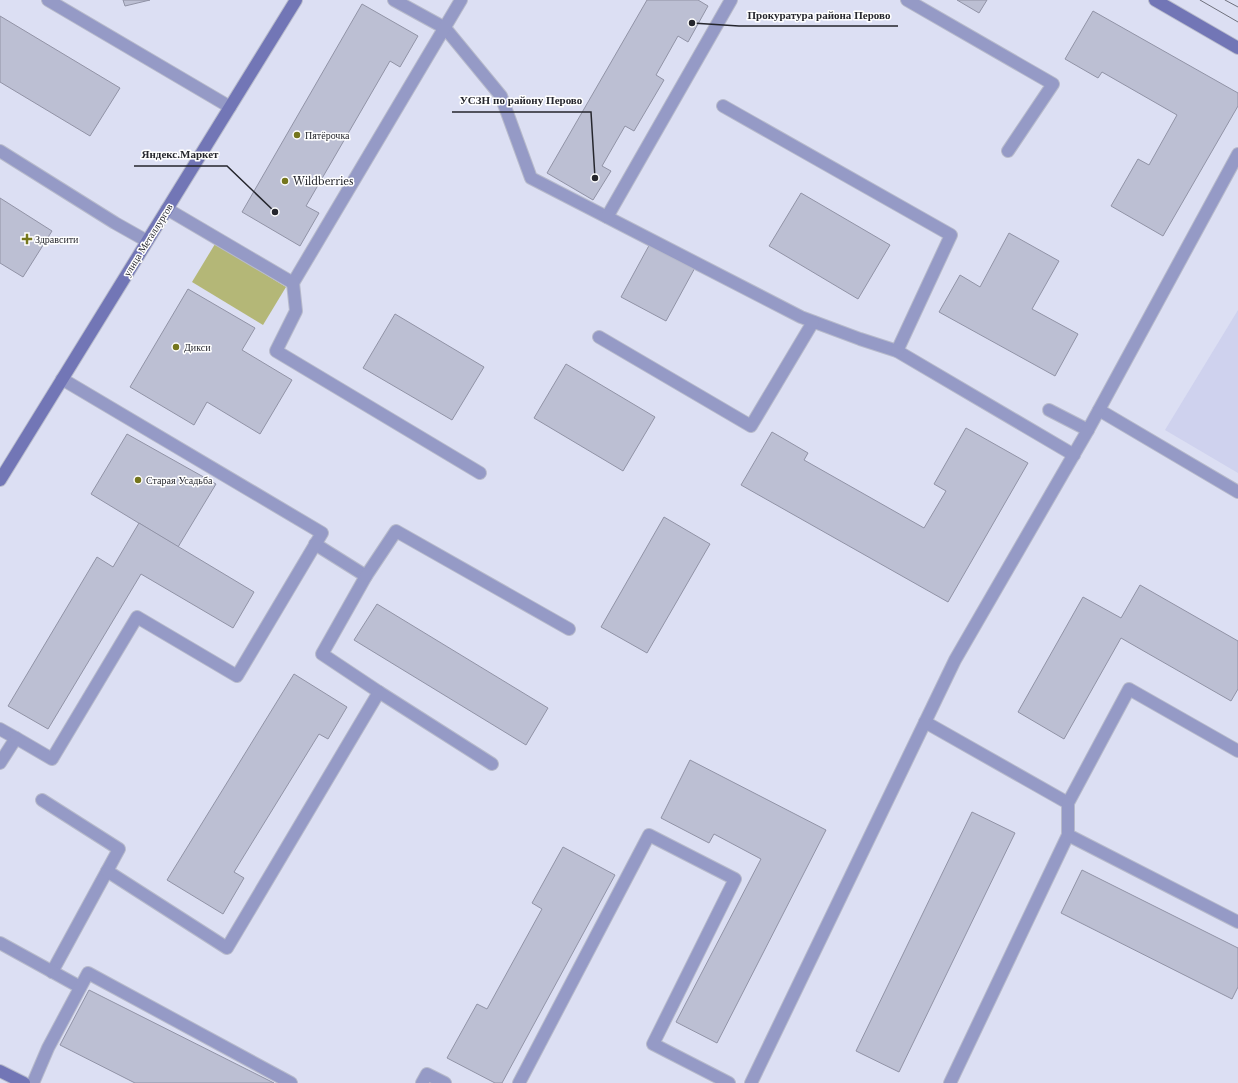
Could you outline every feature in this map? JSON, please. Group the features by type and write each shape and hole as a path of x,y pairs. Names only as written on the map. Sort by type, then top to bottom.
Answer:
{"street":[{"path":"48,0 230,107"},
{"name":"улица Металлургов","path":"0,480 296,0"},
{"path":"394,0 445,28 501,96 531,178 801,317 897,351 1074,455"},
{"path":"461,0 293,283 296,311 276,351 480,473"},
{"path":"607,217 731,0"},
{"path":"908,0 1053,84 1008,151"},
{"path":"1154,0 1238,48"},
{"path":"723,106 951,236 897,351"},
{"path":"0,151 115,223 147,241"},
{"path":"751,1083 956,660 1088,430 1238,154"},
{"path":"167,209 293,283"},
{"path":"599,337 751,426 813,322"},
{"path":"0,729 52,759 137,617 237,676 322,533 62,379"},
{"path":"1049,410 1088,430"},
{"path":"1099,410 1238,492"},
{"path":"492,764 322,654 366,576 396,531 569,629"},
{"path":"315,544 366,576"},
{"path":"950,1083 1068,835 1068,803 1128,689 1237,749"},
{"path":"107,871 227,948 379,692"},
{"path":"925,722 1068,803"},
{"path":"0,763 16,738"},
{"path":"42,800 119,849 52,972"},
{"path":"519,1083 649,835 735,879 653,1044 729,1083"},
{"path":"1068,835 1238,922"},
{"path":"0,943 80,988"},
{"path":"33,1083 48,1048 88,973 291,1083"},
{"path":"0,1071 24,1083"},
{"path":"422,1083 427,1074 445,1083"}],"shaded area":[{"path":"1238,310 1238,473 1165,430"}],"green space":[{"path":"215,244 286,287 263,325 192,282"}],"building":[{"path":"123,0 150,0 125,6"},
{"path":"647,0 698,0 708,6 688,42 678,36 656,75 664,80 634,131 625,126 602,166 611,171 593,200 547,173"},
{"path":"957,0 987,0 979,13"},
{"path":"362,4 418,36 400,67 390,61 306,206 319,213 300,246 242,212"},
{"path":"1093,11 1238,93 1238,106 1163,236 1111,206 1138,159 1149,165 1177,115 1102,72 1098,78 1065,59"},
{"path":"0,16 120,88 90,136 0,82"},
{"path":"801,193 890,245 858,299 769,246"},
{"path":"0,198 52,231 23,277 0,263"},
{"path":"1009,233 1059,261 1032,309 1078,334 1055,376 939,312 960,275 980,287"},
{"path":"652,240 697,264 666,321 621,297"},
{"path":"188,289 255,328 242,350 292,380 260,434 207,402 194,425 130,387"},
{"path":"395,314 484,367 452,420 363,368"},
{"path":"566,364 655,417 623,471 534,418"},
{"path":"966,428 1028,463 948,602 741,485 772,432 808,453 804,460 924,528 946,491 934,484"},
{"path":"127,434 216,484 178,547 91,494"},
{"path":"664,517 710,544 647,653 601,627"},
{"path":"139,523 254,592 233,628 141,574 48,729 8,706 97,557 113,567"},
{"path":"1140,585 1238,641 1238,689 1231,701 1121,638 1064,739 1018,712 1083,597 1121,618"},
{"path":"377,604 548,708 526,745 354,640"},
{"path":"294,674 347,707 328,739 319,734 234,872 244,878 223,914 167,880"},
{"path":"690,760 826,830 717,1043 676,1022 761,859 714,834 709,843 661,818"},
{"path":"972,812 1015,833 899,1072 856,1051"},
{"path":"563,847 615,875 502,1083 495,1083 447,1058 477,1004 487,1009 542,909 532,903"},
{"path":"1082,870 1238,948 1238,987 1232,999 1061,913"},
{"path":"89,990 274,1083 135,1083 60,1045"}],"tram line":[{"path":"1200,0 1238,22"},
{"path":"1225,0 1238,7"}],"place":[{"name":"Прокуратура района Перово","path":"692,23"},
{"name":"Пятёрочка","path":"297,135"},
{"name":"УСЗН по району Перово","path":"595,178"},
{"name":"Wildberries","path":"285,181"},
{"name":"Яндекс.Маркет","path":"275,212"},
{"name":"Здравсити","path":"27,239"},
{"name":"Дикси","path":"176,347"},
{"name":"Старая Усадьба","path":"138,480"}]}
